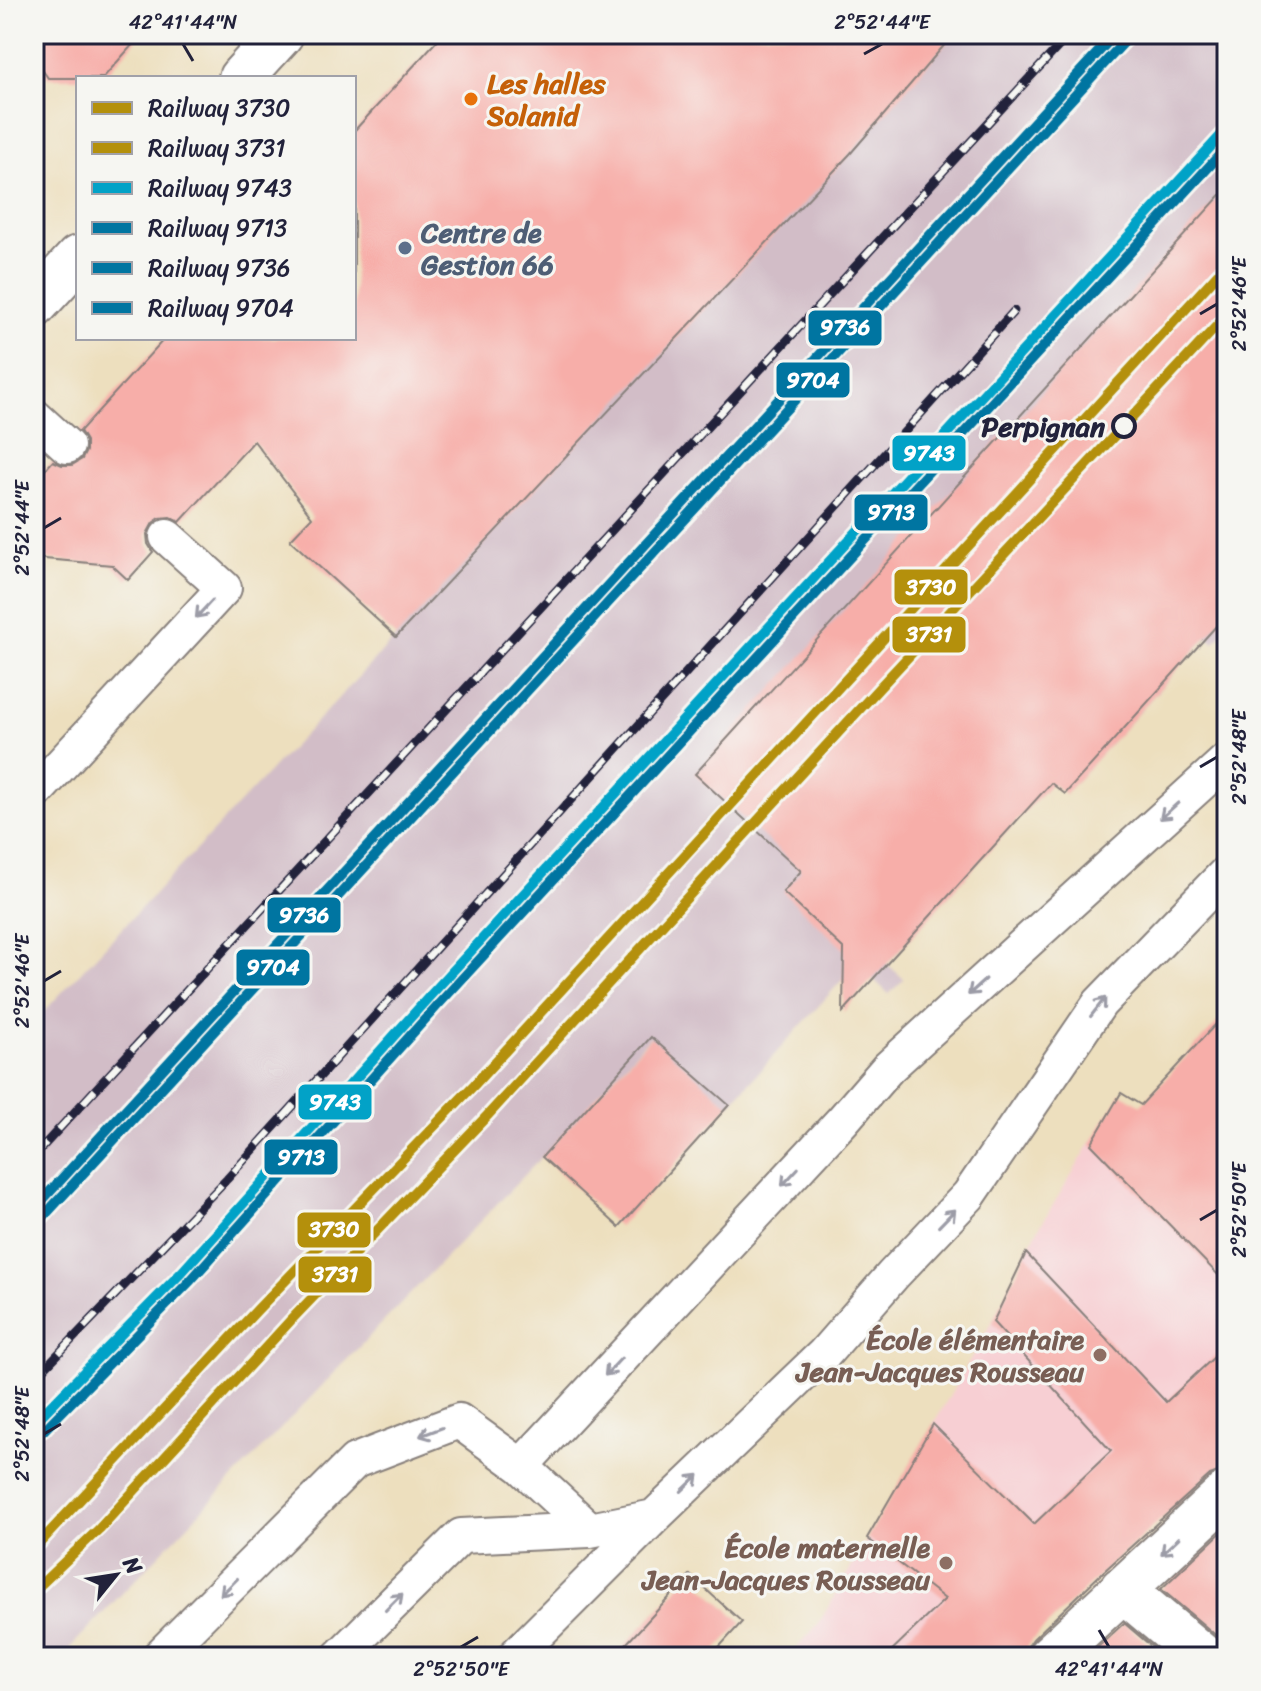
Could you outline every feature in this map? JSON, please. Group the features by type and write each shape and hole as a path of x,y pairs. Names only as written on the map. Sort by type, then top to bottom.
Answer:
{"street":[{"path":"243,76 281,34"},
{"path":"34,306 76,260"},
{"path":"1050,1657 1227,1493"},
{"path":"1122,1589 1203,1657"}],"lane":[{"path":"34,416 67,446"},
{"path":"34,794 224,588 167,537"},
{"path":"521,1466 888,1068 1227,760"},
{"path":"514,1657 824,1354 969,1195 1100,1003 1227,872"},
{"path":"159,1657 355,1461 459,1421 521,1466 590,1530"},
{"path":"339,1657 461,1536 590,1530 654,1517"}],"shaded area":[{"path":"954,34 1227,34 1227,628 1214,643 1207,637 1065,794 1051,783 887,964 904,979 889,994 873,979 844,978 729,1105 650,1037 542,1157 61,1657 34,1657 34,1022 850,154"},
{"name":"École élémentaire Jean-Jacques Rousseau","path":"1121,1093 1227,1195 1227,1444 997,1657 805,1657 797,1648 819,1623 992,1322 1036,1233"}],"building":[{"path":"34,34 142,34 105,76 48,78 34,58"},
{"path":"443,34 954,34 850,154 396,637 290,540 312,517 254,441 180,522 170,517 153,523 147,534 153,552 128,580 112,565 34,558 34,482 53,461 72,465 82,459 86,441 80,431 163,340 356,340 356,129"},
{"path":"1227,188 1227,614 1065,794 1051,783 843,1012 844,949 783,892 801,871 695,774"},
{"path":"1227,1012 1227,1284 1091,1144 1121,1093 1141,1105"},
{"path":"651,1037 729,1105 619,1227 542,1157"},
{"path":"1026,1253 1166,1402 1227,1345 1227,1469 1210,1475 1103,1572 1033,1639 1026,1649 1026,1657 885,1657 945,1599 867,1538 933,1424 1034,1524 1111,1451 993,1322"},
{"path":"1227,1527 1227,1653 1219,1638 1161,1589"},
{"path":"690,1575 742,1622 710,1657 614,1657"},
{"path":"1124,1623 1164,1657 1087,1657"}],"railway":[{"path":"34,1156 1070,34"},
{"path":"34,1379 227,1179 1014,311"}],"rail line":[{"name":"9736","path":"34,1209 1115,34"},
{"name":"9704","path":"43,1217 1124,42"},
{"name":"9743","path":"34,1423 182,1272 427,999 1227,129"},
{"name":"9713","path":"43,1431 191,1280 436,1007 1227,147"},
{"name":"3730","path":"34,1549 258,1309 474,1085 1227,264"},
{"name":"3731","path":"34,1591 99,1529 291,1320 487,1116 880,687 1227,315"}],"place":[{"name":"Les halles Solanid","path":"471,99"},
{"name":"Centre de Gestion 66","path":"405,248"},
{"name":"Perpignan","path":"1124,426"},
{"name":"École élémentaire Jean-Jacques Rousseau","path":"1100,1355"},
{"name":"École maternelle Jean-Jacques Rousseau","path":"946,1563"}]}
